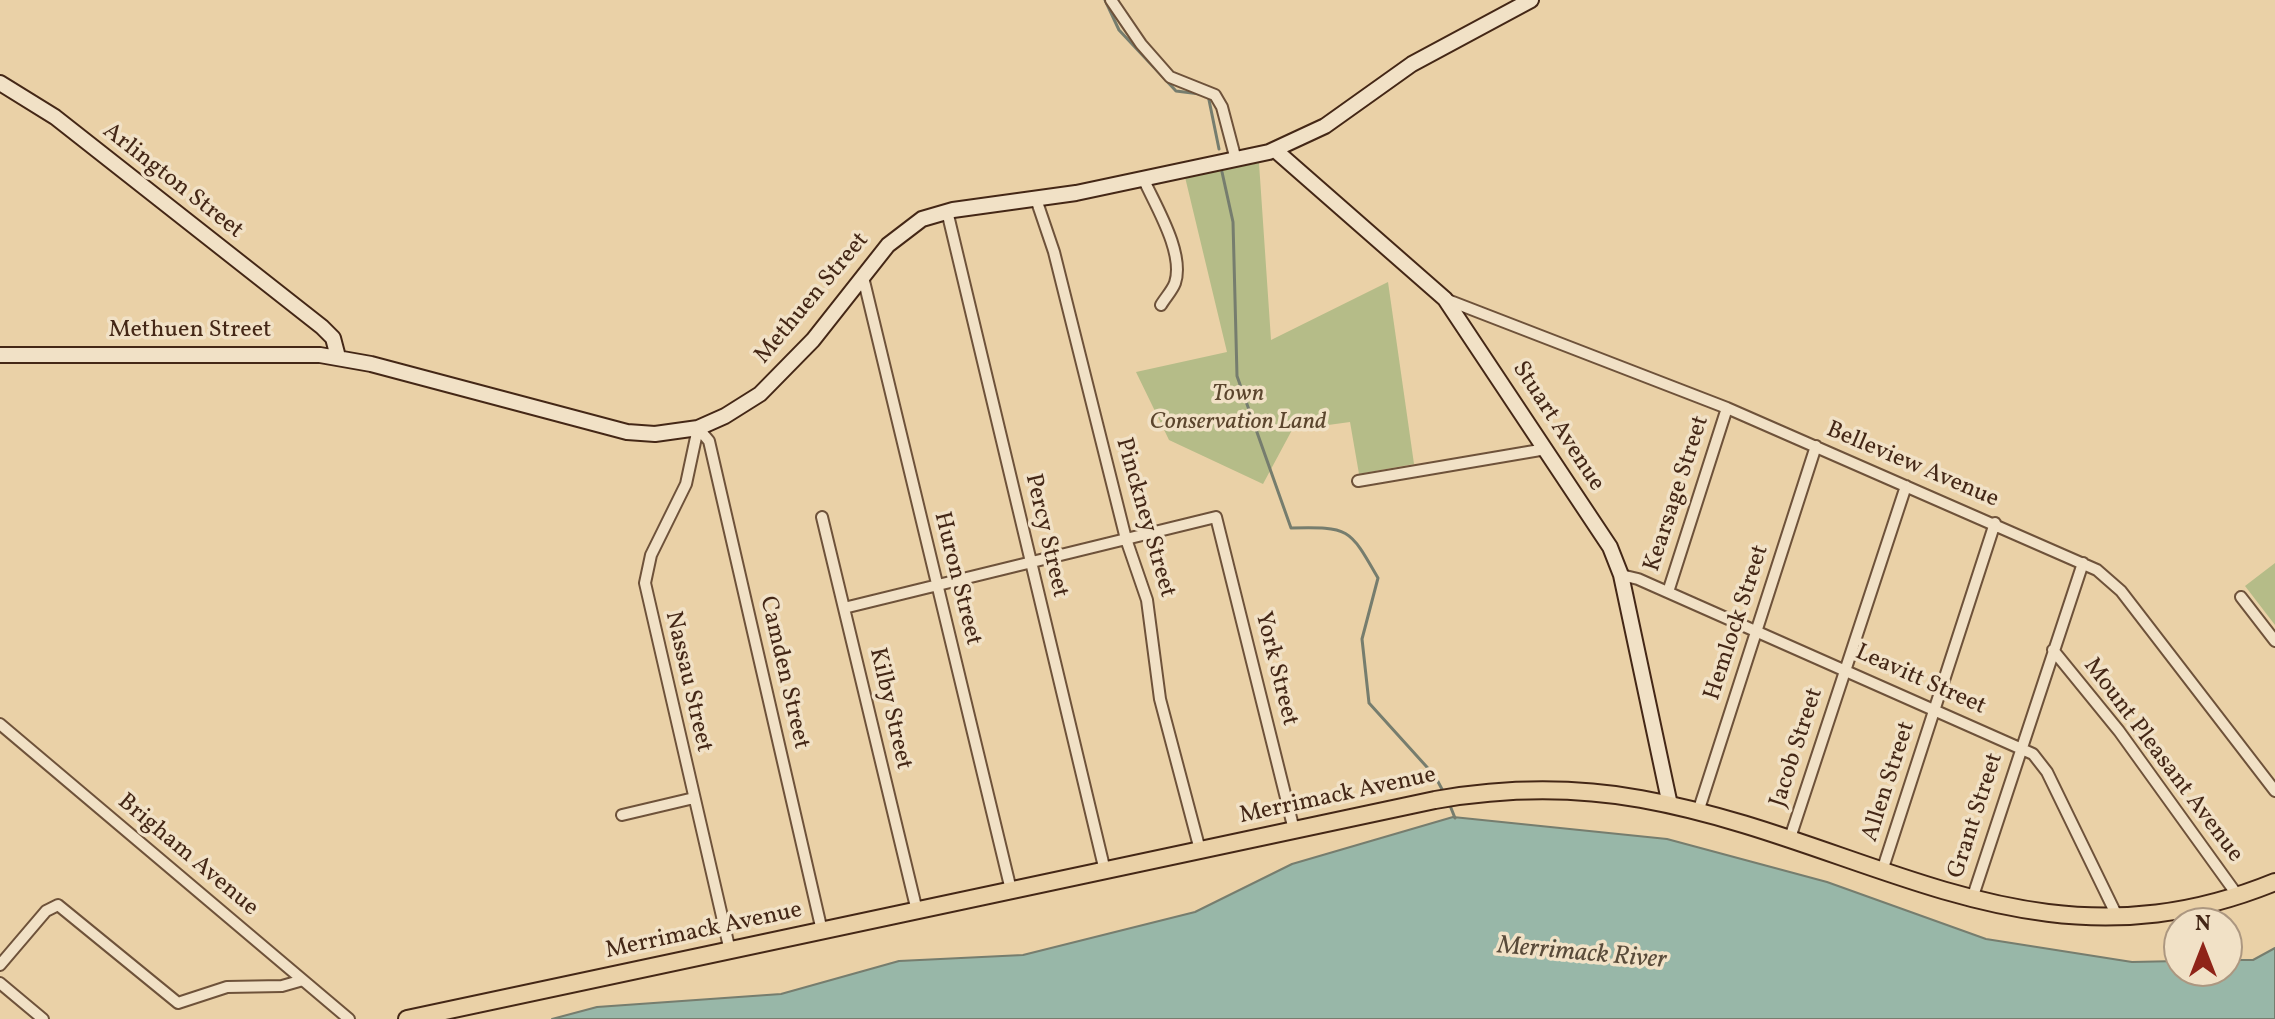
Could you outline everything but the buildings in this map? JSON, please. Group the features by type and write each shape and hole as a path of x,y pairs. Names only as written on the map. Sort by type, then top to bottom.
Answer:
{"main road":[{"name":"Merrimack Avenue","path":"407,1019 1457,796 1580,792 1670,805 1972,899 2055,916 2118,918 2185,910 2275,882"}],"street":[{"path":"1111,0 1141,44 1170,77 1215,95 1222,107 1236,160"},
{"name":"Methuen Street","path":"0,355 320,355 338,357 627,432 655,434 698,428 738,409 771,384 813,340 899,235 922,219 947,211 1036,199 1275,150 1325,126 1425,56 1531,0"},
{"name":"Arlington Street","path":"0,83 55,117 313,321 333,338 338,357"},
{"name":"Stuart Avenue","path":"1275,150 1445,299 1610,547 1621,575 1670,805"},
{"path":"1143,178 1167,227 1174,251 1176,280 1161,305"},
{"name":"Pinckney Street","path":"1036,199 1054,252 1126,539 1147,600 1160,699 1200,850"},
{"name":"Percy Street","path":"947,211 1105,871"},
{"name":"Huron Street","path":"863,277 1011,890"},
{"name":"Belleview Avenue","path":"1445,299 1727,408 1995,523 2107,575 2275,791"},
{"path":"313,321 319,335 320,355"},
{"name":"Kearsage Street","path":"1668,592 1727,408"},
{"name":"Nassau Street","path":"698,428 686,484 651,555 645,583 730,951"},
{"name":"Camden Street","path":"698,428 709,441 822,931"},
{"name":"Hemlock Street","path":"1698,812 1816,446"},
{"path":"1358,481 1546,449"},
{"name":"Jacob Street","path":"1789,841 1906,486"},
{"name":"Kilby Street","path":"822,517 917,911"},
{"name":"York Street","path":"1126,539 1216,517 1294,830"},
{"name":"Allen Street","path":"1882,871 1995,523"},
{"path":"844,608 1126,539"},
{"name":"Grant Street","path":"1972,899 2083,563"},
{"name":"Leavitt Street","path":"1621,575 1668,592 2033,754 2047,772 2118,918"},
{"path":"2241,597 2275,641"},
{"name":"Mount Pleasant Avenue","path":"2053,650 2128,743 2238,896"},
{"name":"Brigham Avenue","path":"0,724 349,1019"},
{"path":"622,815 694,798"},
{"path":"0,965 46,911 58,905 178,1003 227,987 282,986 303,980"},
{"path":"0,983 43,1019"}],"green space":[{"name":"Town Conservation Land","path":"1259,163 1271,340 1388,282 1414,464 1359,474 1350,422 1292,430 1263,484 1169,440 1136,372 1227,352 1185,177"},
{"path":"2275,563 2275,625 2245,586"}],"water":[{"name":"Merrimack River","path":"1453,817 1667,839 1827,882 1986,939 2132,962 2163,961 2163,987 2243,987 2243,960 2253,960 2275,948 2275,1019 552,1019 597,1007 781,994 899,961 1023,955 1195,912 1292,864"}],"waterway":[{"path":"1105,0 1119,30 1176,91 1208,95 1219,149"},
{"path":"1222,172 1233,222 1237,376 1291,528 1325,528 1345,534 1360,549 1378,578 1362,639 1369,703 1435,776 1444,793"},
{"path":"1449,803 1455,818"}]}
